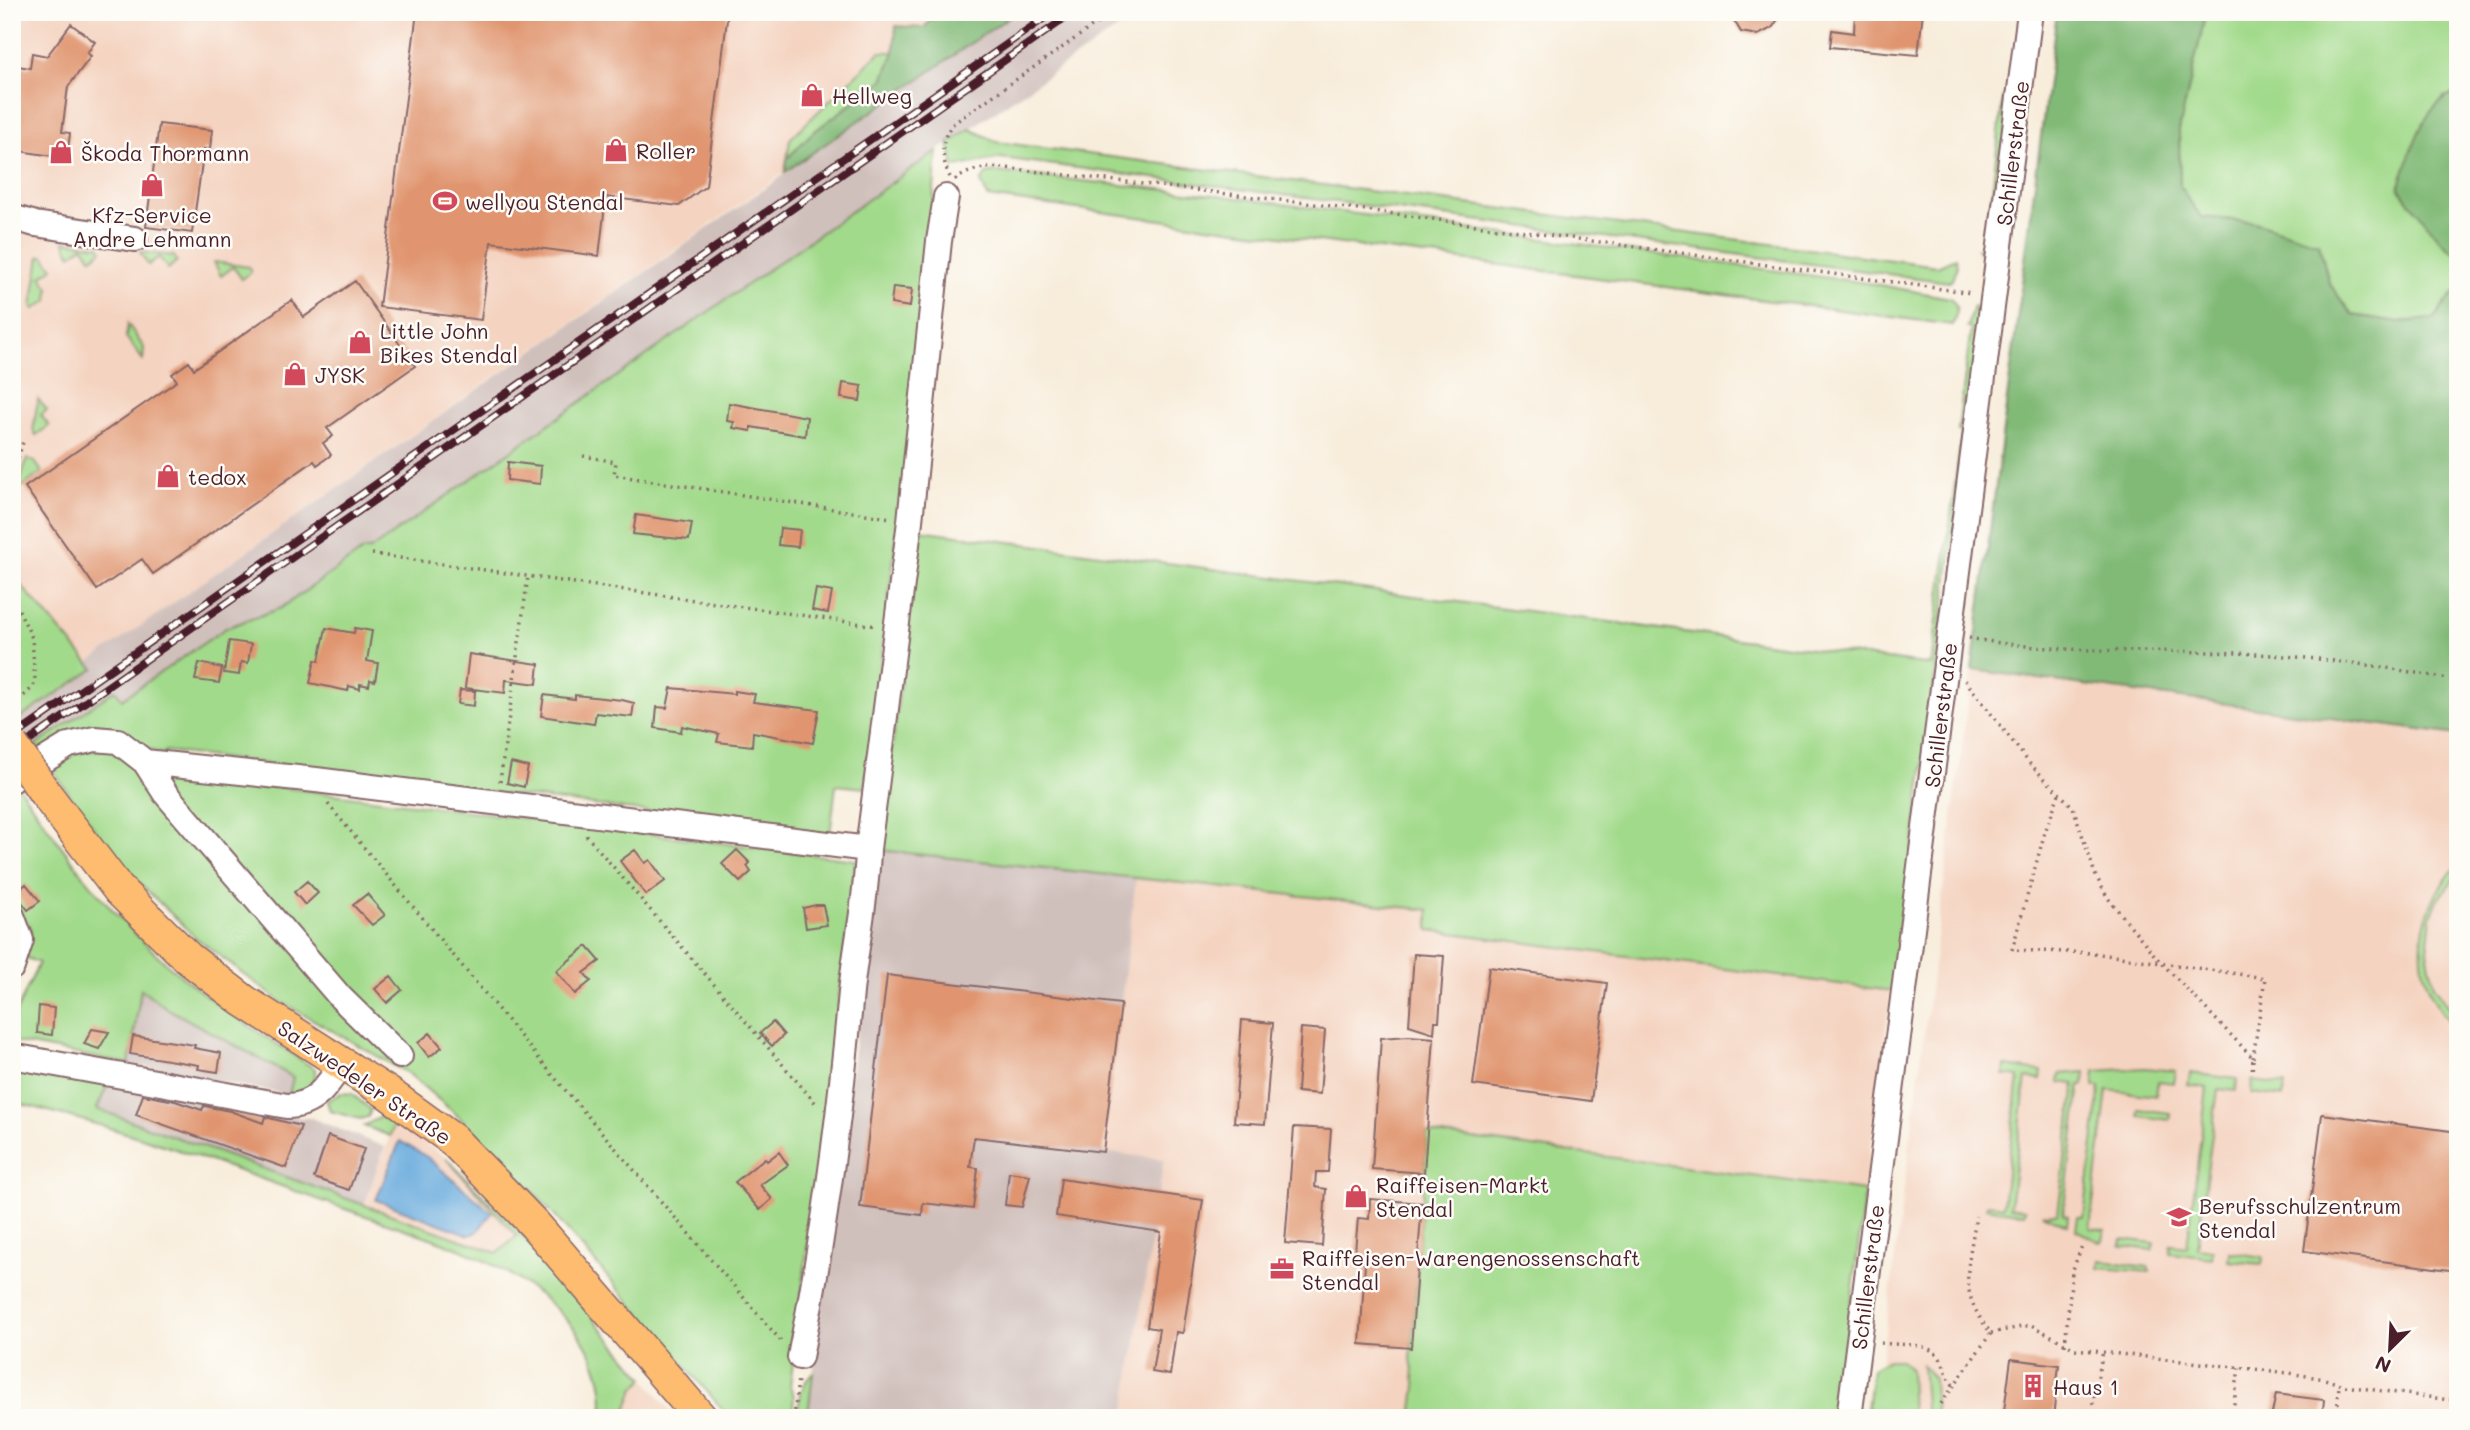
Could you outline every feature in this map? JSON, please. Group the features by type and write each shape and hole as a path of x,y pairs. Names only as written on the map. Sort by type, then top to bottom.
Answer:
{"main road":[{"name":"Salzwedeler Straße","path":"12,745 101,869 165,938 244,1001 427,1119 496,1182 701,1418"}],"street":[{"name":"Schillerstraße","path":"1849,1418 2031,12"},
{"path":"800,1357 830,1192 867,887 868,849 910,521 939,241 950,189"},
{"path":"12,217 35,224 135,239"},
{"path":"13,779 69,745 95,739 118,741 145,762 165,793 341,998 400,1056"},
{"path":"145,762 316,780 868,849"},
{"path":"12,916 21,940 12,967"},
{"path":"12,1056 287,1106 308,1103 317,1096 342,1063"}],"path":[{"path":"950,189 942,147 945,132 954,122 1113,12"},
{"path":"950,189 970,170 988,166 1367,210 1994,296"},
{"path":"12,478 23,442"},
{"path":"583,456 616,462 614,475 910,521"},
{"path":"372,554 896,628"},
{"path":"497,802 528,576"},
{"path":"12,583 16,604 32,638 31,656 35,680 33,687 12,707"},
{"path":"1963,637 2113,650 2211,652 2330,660 2458,681"},
{"path":"1959,673 1988,707 2029,764 2073,807 2095,874 2107,897 2160,961 2253,1058"},
{"path":"316,780 331,810 747,1303 786,1347 800,1357 794,1418"},
{"path":"2059,794 2045,832 2012,950 2093,953 2265,978 2252,1074"},
{"path":"573,812 583,832 820,1108 837,1117"},
{"path":"1976,1216 1966,1286 1972,1306 1991,1333"},
{"path":"2064,1345 2072,1272 2083,1243"},
{"path":"1941,1404 1991,1333 2031,1325 2075,1349 2289,1373 2339,1384 2458,1401"},
{"path":"1872,1341 1915,1346 1932,1351 1942,1362 1949,1381 1955,1387"},
{"path":"2090,1418 2103,1352"},
{"path":"2232,1418 2239,1368"},
{"path":"2337,1418 2339,1384"}],"shaded area":[{"path":"12,12 940,12 923,28 896,26 894,52 879,52 790,139 785,172 89,662 12,575"},
{"path":"1016,12 1142,12 937,151 370,550 364,551 281,608 225,628 12,774 12,716"},
{"name":"Berufsschulzentrum Stendal","path":"1972,670 2458,735 2458,1418 1874,1418"},
{"path":"879,850 1136,879 1103,1152 1164,1159 1124,1418 819,1418 808,1414"},
{"path":"1136,879 1430,910 1429,930 1891,991 1865,1191 1427,1133 1411,1359 1416,1387 1412,1418 1124,1418 1164,1159 1103,1152"},
{"path":"141,988 168,1009 293,1077 289,1095 129,1064"},
{"path":"109,1081 311,1118 385,1147 364,1206 96,1109"},
{"path":"395,1122 445,1157 517,1236 497,1253 364,1206"},
{"path":"644,1378 677,1418 623,1418 634,1389"}],"green space":[{"path":"940,12 1016,12 785,172 787,159 811,134 883,80 894,52 896,26 923,28"},
{"path":"2057,12 2206,12 2179,130 2180,187 2201,217 2254,222 2319,243 2329,283 2352,315 2399,322 2433,319 2458,288 2458,735 1972,670"},
{"path":"2206,12 2458,12 2458,92 2443,97 2399,188 2441,241 2458,255 2458,288 2433,319 2399,322 2352,315 2329,283 2319,243 2254,222 2201,217 2180,187 2179,130"},
{"path":"880,52 894,52 883,80 811,134 787,159 790,139"},
{"path":"2458,92 2458,255 2441,241 2399,188 2413,146 2426,119 2445,98"},
{"path":"2003,97 2010,100 1988,251 1981,254 1977,249 1986,245"},
{"path":"970,129 997,142 1937,266 1955,258 1957,266 1952,280 1948,282 1001,158 954,167 949,143"},
{"path":"937,151 924,314 865,788 836,785 830,835 166,751 164,755 140,746 41,755 35,746 115,690 122,699 226,628 281,608 364,550 370,550"},
{"path":"997,172 1216,195 1874,284 1950,298 1955,304 1956,314 1952,325 988,197 981,182 986,174"},
{"path":"64,241 99,246 102,250 92,258 83,246 71,255"},
{"path":"140,252 174,256 177,261 168,269 159,257 148,265"},
{"path":"40,256 44,256 53,268 41,277 49,288 48,301 34,309 32,306"},
{"path":"214,262 249,267 251,272 242,279 233,267 221,276"},
{"path":"1973,307 1982,314 1896,977 1891,991 1429,930 1429,910 879,850 920,530 1931,665 1962,432 1958,431 1971,328 1967,327"},
{"path":"128,324 144,348 143,360 126,337"},
{"path":"38,399 47,410 41,415 49,426 36,435 33,430"},
{"path":"27,459 35,462 42,472 22,487 19,486"},
{"path":"12,575 94,669 17,720 12,714"},
{"path":"99,743 166,781 167,776 198,777 856,860 790,1386 794,1396 792,1418 730,1418 535,1193 459,1117 409,1074 278,1000 195,937 135,879 103,841 46,761"},
{"path":"17,784 98,893 135,934 212,1000 315,1069 315,1085 307,1095 289,1095 293,1077 168,1009 141,989 129,1064 14,1042 12,1021 39,963 24,957 31,928 12,901 12,786"},
{"path":"2458,865 2458,873 2438,900 2431,916 2427,951 2434,985 2458,1020 2458,1030 2441,1012 2430,991 2423,970 2422,948 2424,926 2431,904"},
{"path":"12,1063 109,1081 97,1109 498,1253 517,1236 445,1157 515,1227 644,1378 634,1389 623,1418 602,1418 600,1379 586,1345 575,1329 548,1302 512,1276 466,1252 418,1233 138,1137 12,1102"},
{"path":"2005,1066 2042,1071 2041,1080 2026,1078 2010,1207 2025,1209 2024,1214 1986,1208 1988,1204 2003,1206 2019,1077 2004,1075"},
{"path":"2145,1068 2176,1071 2174,1083 2158,1081 2156,1096 2107,1090 2090,1228 2105,1230 2103,1241 2099,1242 2076,1230 2078,1217 2084,1217 2100,1087 2094,1086 2095,1071"},
{"path":"2085,1072 2084,1085 2080,1085 2063,1214 2068,1216 2067,1225 2042,1214 2058,1213 2075,1084 2059,1082 2060,1074"},
{"path":"2190,1073 2237,1079 2236,1091 2218,1089 2197,1248 2213,1250 2212,1258 2170,1253 2171,1245 2187,1247 2207,1088 2188,1085"},
{"path":"2252,1081 2285,1085 2283,1097 2251,1093"},
{"path":"341,1093 352,1094 371,1110 368,1117 360,1119 330,1111 327,1101"},
{"path":"2139,1109 2170,1113 2169,1120 2138,1116"},
{"path":"380,1117 395,1122 390,1136 364,1126"},
{"path":"1427,1133 1865,1191 1837,1418 1412,1418 1416,1387 1411,1359"},
{"path":"2122,1239 2154,1243 2152,1250 2121,1246"},
{"path":"2230,1252 2263,1257 2262,1264 2229,1261"},
{"path":"2100,1261 2148,1267 2150,1272 2099,1268"},
{"path":"1888,1360 1901,1360 1910,1370 1912,1418 1866,1418 1872,1369"},
{"path":"1922,1365 1934,1379 1936,1418 1926,1418"},
{"path":"813,1373 808,1414 818,1418 797,1418 803,1388"}],"water":[{"path":"400,1141 427,1157 492,1213 476,1233 469,1235 376,1200"}],"building":[{"name":"Roller","path":"417,12 728,12 706,186 679,206 606,197 599,256 491,242 481,320 379,307"},
{"path":"1729,12 1783,12 1772,28 1758,35 1741,32"},
{"path":"1855,12 1923,12 1918,55 1830,47 1832,30 1854,33"},
{"path":"71,24 95,42 87,53 91,56 68,87 62,132 70,133 67,158 19,151 20,146 12,145 12,65 30,68 32,53 47,56"},
{"path":"159,124 212,130 210,149 204,149 192,233 146,227"},
{"name":"tedox","path":"355,281 415,366 327,428 333,436 323,443 331,455 317,465 314,461 153,574 142,559 97,590 25,487 177,381 172,374 189,362 194,369 292,300 304,317"},
{"path":"893,287 912,289 910,307 891,304"},
{"path":"843,383 862,386 860,401 841,398"},
{"path":"729,403 807,417 805,436 751,427 751,431 733,428 734,422 727,421"},
{"path":"508,462 541,466 540,484 507,480"},
{"path":"636,515 692,523 689,540 633,534"},
{"path":"780,528 800,530 798,547 778,545"},
{"path":"816,589 832,592 828,613 812,610"},
{"path":"326,628 354,633 355,628 372,631 367,661 378,663 375,681 370,680 369,686 360,684 360,689 349,686 348,691 310,683 315,660 319,661"},
{"path":"229,641 251,644 248,663 241,662 239,675 224,673"},
{"path":"469,654 539,664 537,684 506,680 505,693 465,688"},
{"path":"199,663 222,668 219,683 195,680"},
{"path":"671,688 755,694 753,702 819,710 813,743 753,732 752,746 717,742 719,734 682,726 681,732 655,728 657,707 667,708"},
{"path":"460,690 475,691 474,706 458,704"},
{"path":"544,695 575,699 575,695 634,703 632,717 596,713 594,724 541,716"},
{"path":"511,763 528,767 524,787 507,783"},
{"path":"635,850 645,863 650,860 665,881 646,895 620,861"},
{"path":"737,850 750,863 747,866 751,872 740,882 722,864"},
{"path":"307,881 318,893 305,905 294,892"},
{"path":"26,884 40,901 28,910 15,893"},
{"path":"367,894 385,915 372,925 353,905"},
{"path":"823,905 827,925 806,928 803,908"},
{"path":"587,946 600,961 584,973 591,981 575,994 556,971"},
{"path":"1414,954 1444,956 1439,1021 1435,1021 1434,1033 1409,1025"},
{"path":"1489,967 1607,983 1591,1101 1473,1085"},
{"path":"887,975 1121,1004 1103,1152 974,1137 970,1167 978,1168 973,1209 923,1203 922,1215 860,1207"},
{"path":"391,976 402,990 387,1003 375,989"},
{"path":"39,1006 54,1008 52,1035 37,1033"},
{"path":"1242,1020 1273,1023 1265,1124 1234,1122"},
{"path":"773,1022 784,1035 772,1046 760,1033"},
{"path":"1301,1028 1325,1030 1320,1094 1297,1092"},
{"path":"92,1029 109,1032 99,1049 84,1044"},
{"path":"430,1033 442,1047 429,1057 418,1043"},
{"path":"133,1036 195,1045 194,1048 221,1053 218,1072 198,1069 199,1065 130,1054"},
{"path":"1381,1038 1434,1038 1424,1173 1372,1169"},
{"path":"143,1095 202,1110 204,1106 230,1111 263,1123 265,1117 301,1126 286,1168 136,1115"},
{"path":"2322,1114 2458,1132 2458,1271 2304,1251"},
{"path":"1294,1127 1331,1129 1328,1172 1316,1172 1315,1187 1326,1189 1322,1246 1285,1243"},
{"path":"328,1136 364,1149 349,1190 314,1178"},
{"path":"779,1152 788,1165 760,1185 772,1199 760,1210 735,1182 765,1158 767,1161"},
{"path":"1009,1172 1030,1175 1022,1207 1005,1205"},
{"path":"1061,1179 1203,1200 1183,1333 1176,1332 1170,1375 1152,1372 1159,1329 1147,1327 1161,1232 1056,1216"},
{"path":"1370,1199 1422,1203 1411,1348 1360,1344 1365,1263 1354,1262 1358,1218 1369,1219"},
{"name":"Haus 1","path":"2011,1359 2059,1365 2053,1418 2003,1418"},
{"path":"2276,1394 2324,1400 2322,1418 2271,1418"}],"railway":[{"path":"12,738 1053,12"},
{"path":"12,753 1074,12"}],"place":[{"name":"Hellweg","path":"812,95"},
{"name":"Roller","path":"616,150"},
{"name":"Škoda Thormann","path":"61,152"},
{"name":"Kfz-Service Andre Lehmann","path":"152,185"},
{"name":"wellyou Stendal","path":"445,201"},
{"name":"Little John Bikes Stendal","path":"360,342"},
{"name":"JYSK","path":"295,374"},
{"name":"tedox","path":"168,476"},
{"name":"Raiffeisen-Markt Stendal","path":"1356,1196"},
{"name":"Berufsschulzentrum Stendal","path":"2179,1217"},
{"name":"Raiffeisen-Warengenossenschaft Stendal","path":"1282,1269"},
{"name":"Haus 1","path":"2033,1386"}]}
